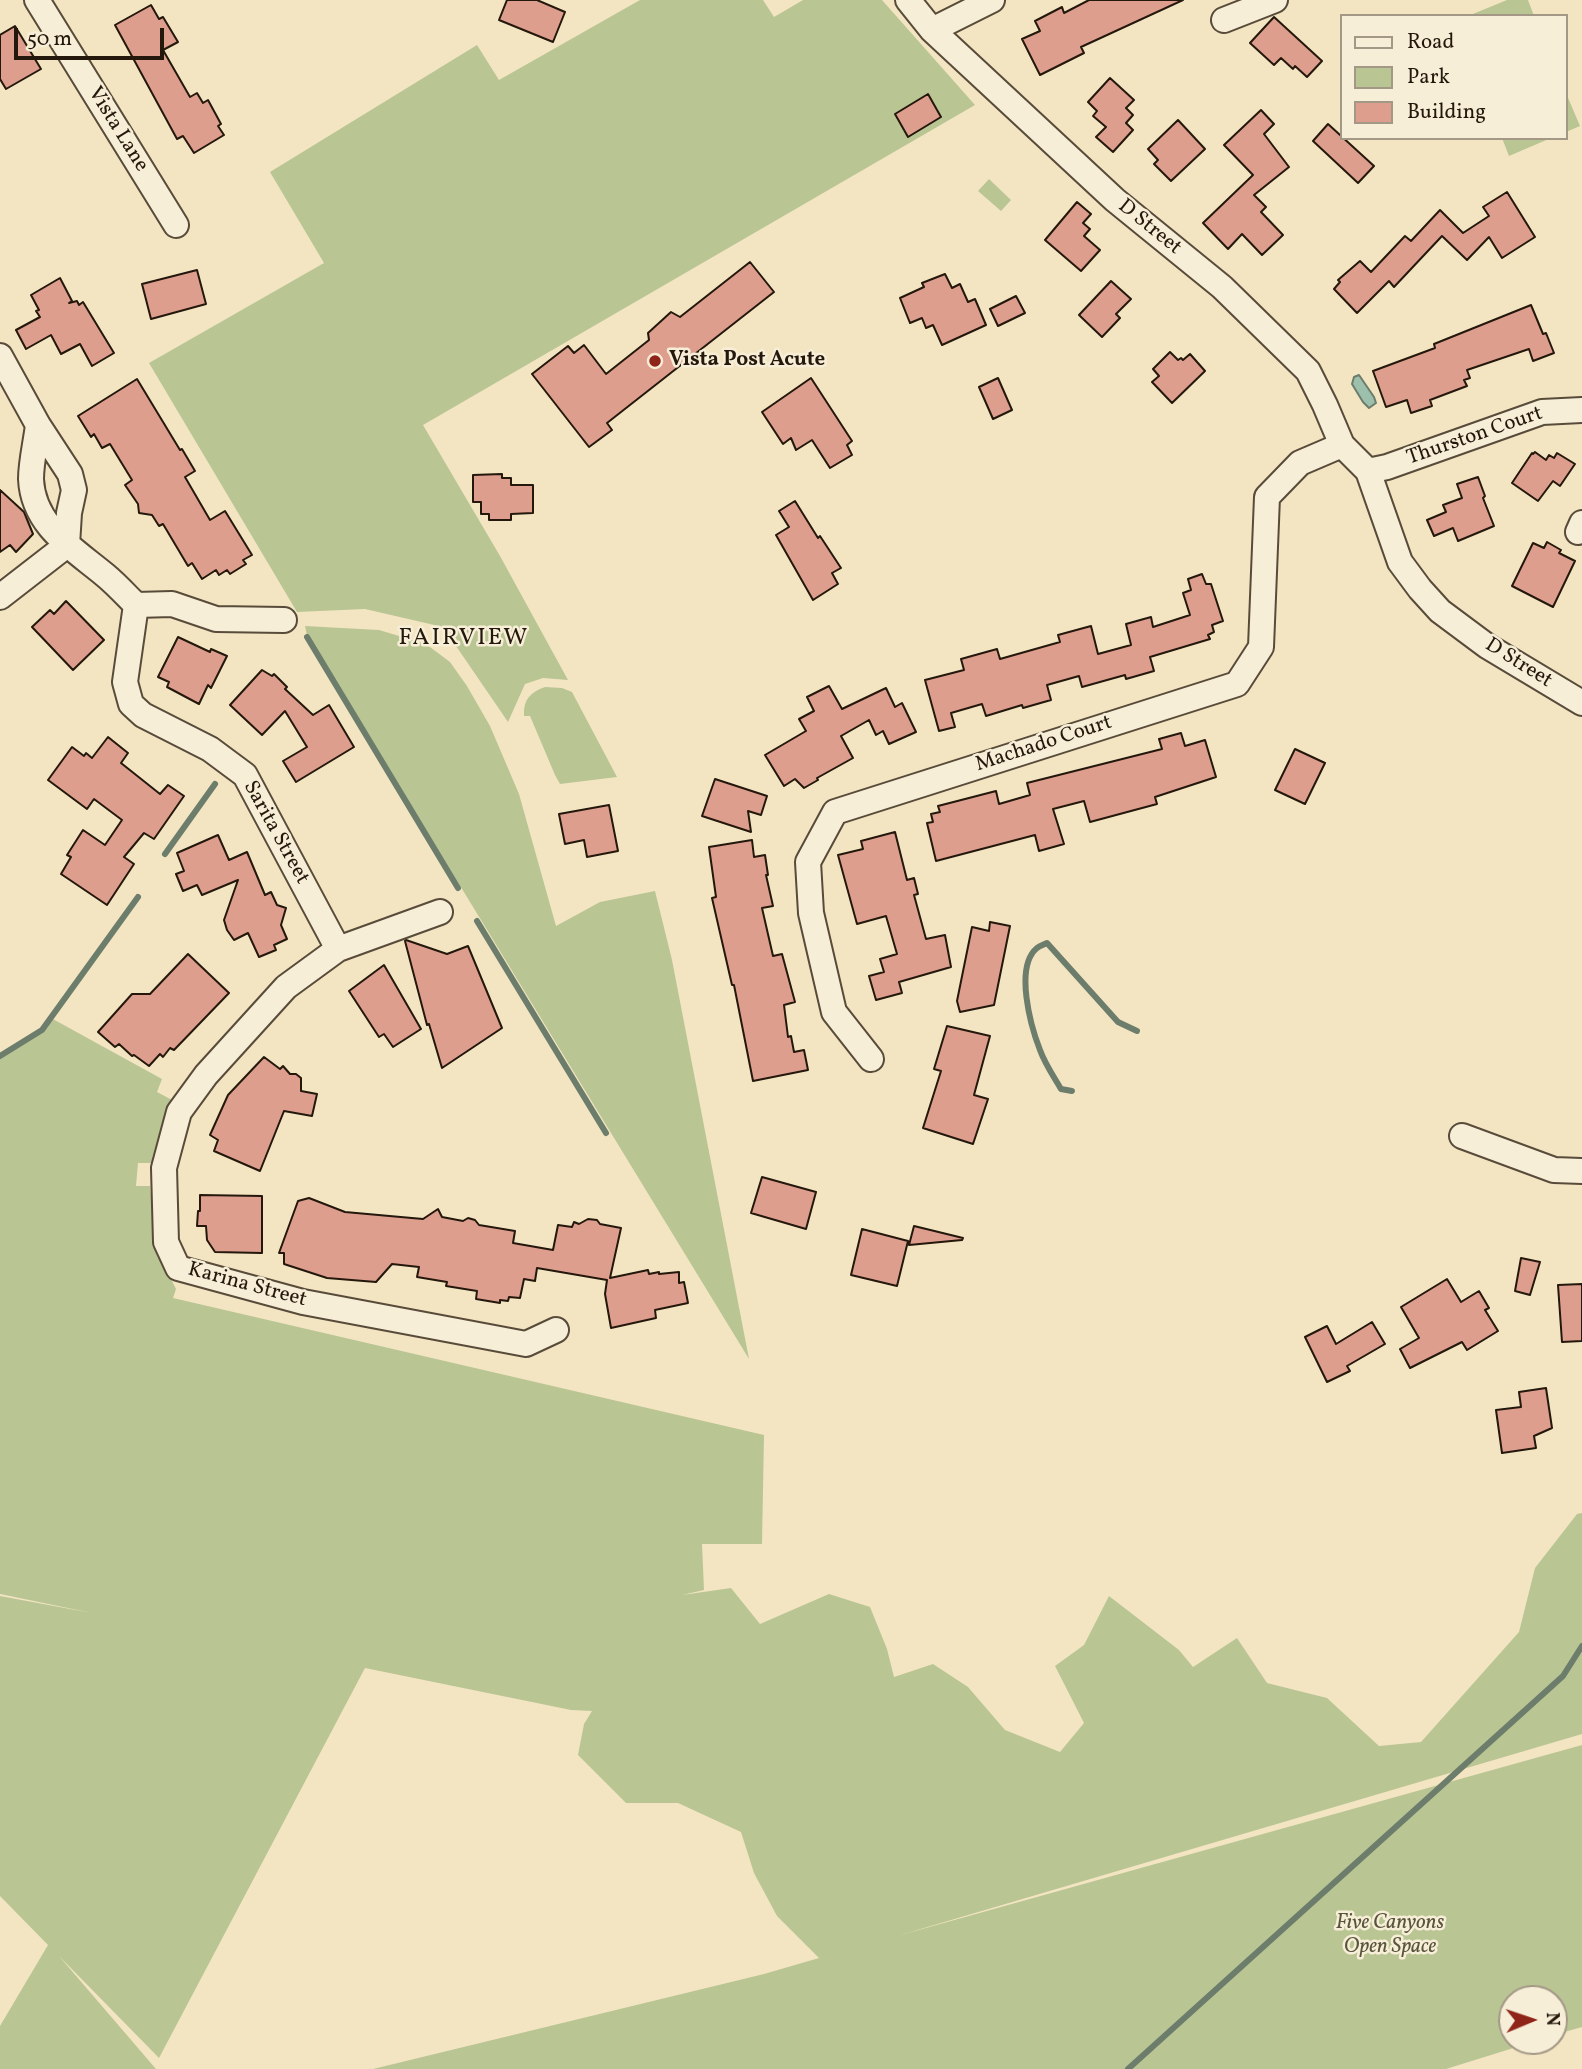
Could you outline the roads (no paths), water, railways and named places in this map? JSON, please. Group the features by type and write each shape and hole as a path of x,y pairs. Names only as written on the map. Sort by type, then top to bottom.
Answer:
{"street":[{"name":"Vista Lane","path":"37,0 176,225"},
{"name":"D Street","path":"908,0 932,30 1115,200 1222,287 1308,371 1342,445 1368,471 1400,562 1420,590 1440,611 1487,646 1582,703"},
{"path":"932,30 992,0"},
{"path":"1224,20 1275,0"},
{"path":"0,356 38,425 71,474 74,490 67,545 0,597"},
{"name":"Thurston Court","path":"1368,471 1387,467 1542,412 1582,410"},
{"path":"38,425 32,480 38,506 51,531 107,576 136,605 172,604 216,619 284,620"},
{"name":"Machado Court","path":"871,1059 834,1012 811,913 808,862 835,812 1237,684 1261,647 1267,497 1300,463 1342,445"},
{"path":"38,506 71,501"},
{"name":"Sarita Street","path":"136,605 125,682 131,704 143,715 210,749 245,775 338,949"},
{"name":"Karina Street","path":"440,912 338,949 286,988 206,1075 179,1112 164,1168 166,1242 178,1268 303,1302 526,1343 556,1330"},
{"path":"1462,1136 1554,1170 1582,1171"}],"waterway":[{"path":"307,637 458,888"},
{"path":"165,854 215,784"},
{"path":"0,1056 42,1030 138,897"},
{"path":"477,921 606,1133"},
{"path":"1072,1091 1061,1089 1042,1055 1032,1027 1025,983 1030,957 1037,948 1047,943 1118,1022 1137,1031"},
{"path":"1128,2069 1563,1676 1582,1646"}],"place":[{"name":"Vista Post Acute","path":"655,361"}],"district":[{"name":"FAIRVIEW","path":"464,640"}],"park label":[{"name":"Five Canyons Open Space","path":"1390,1936"}]}
